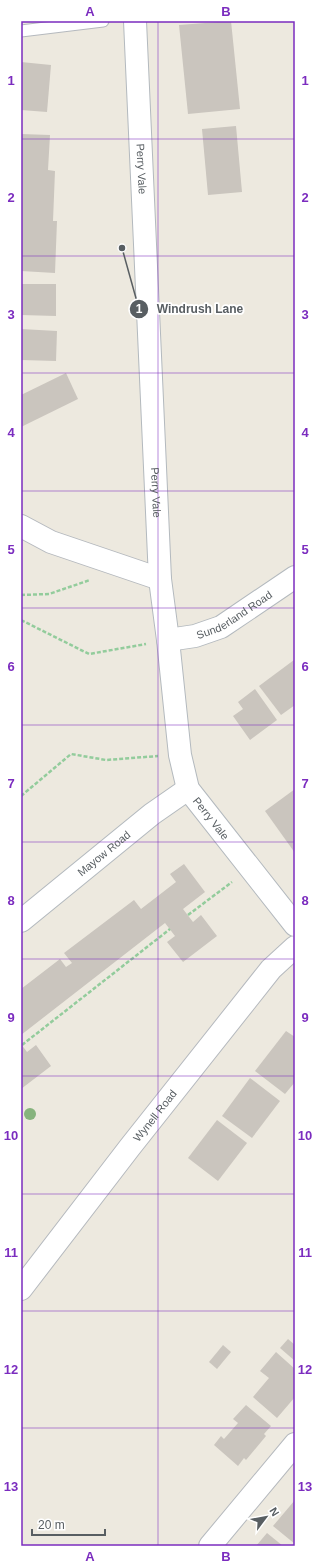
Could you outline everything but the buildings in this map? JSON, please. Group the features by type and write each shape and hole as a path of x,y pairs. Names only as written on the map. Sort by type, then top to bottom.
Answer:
{"street":[{"name":"Perry Vale","path":"135,21 160,579 180,755 188,789 295,925"},
{"path":"21,526 51,542 160,579"},
{"name":"Sunderland Road","path":"168,640 195,636 221,627 295,577"},
{"name":"Mayow Road","path":"21,921 152,814 188,789"},
{"name":"Wynell Road","path":"21,1289 130,1147 266,976 295,947"},
{"path":"210,1546 295,1444"}],"lane":[{"path":"21,31 63,23 103,21"}],"path":[{"path":"21,596 49,594 92,580"},
{"path":"21,620 89,654 168,640"},
{"path":"21,796 71,754 106,760 180,755"},
{"path":"188,915 250,868"},
{"path":"22,1045 170,929"}],"place":[{"name":"Windrush Lane","path":"122,248"}]}
